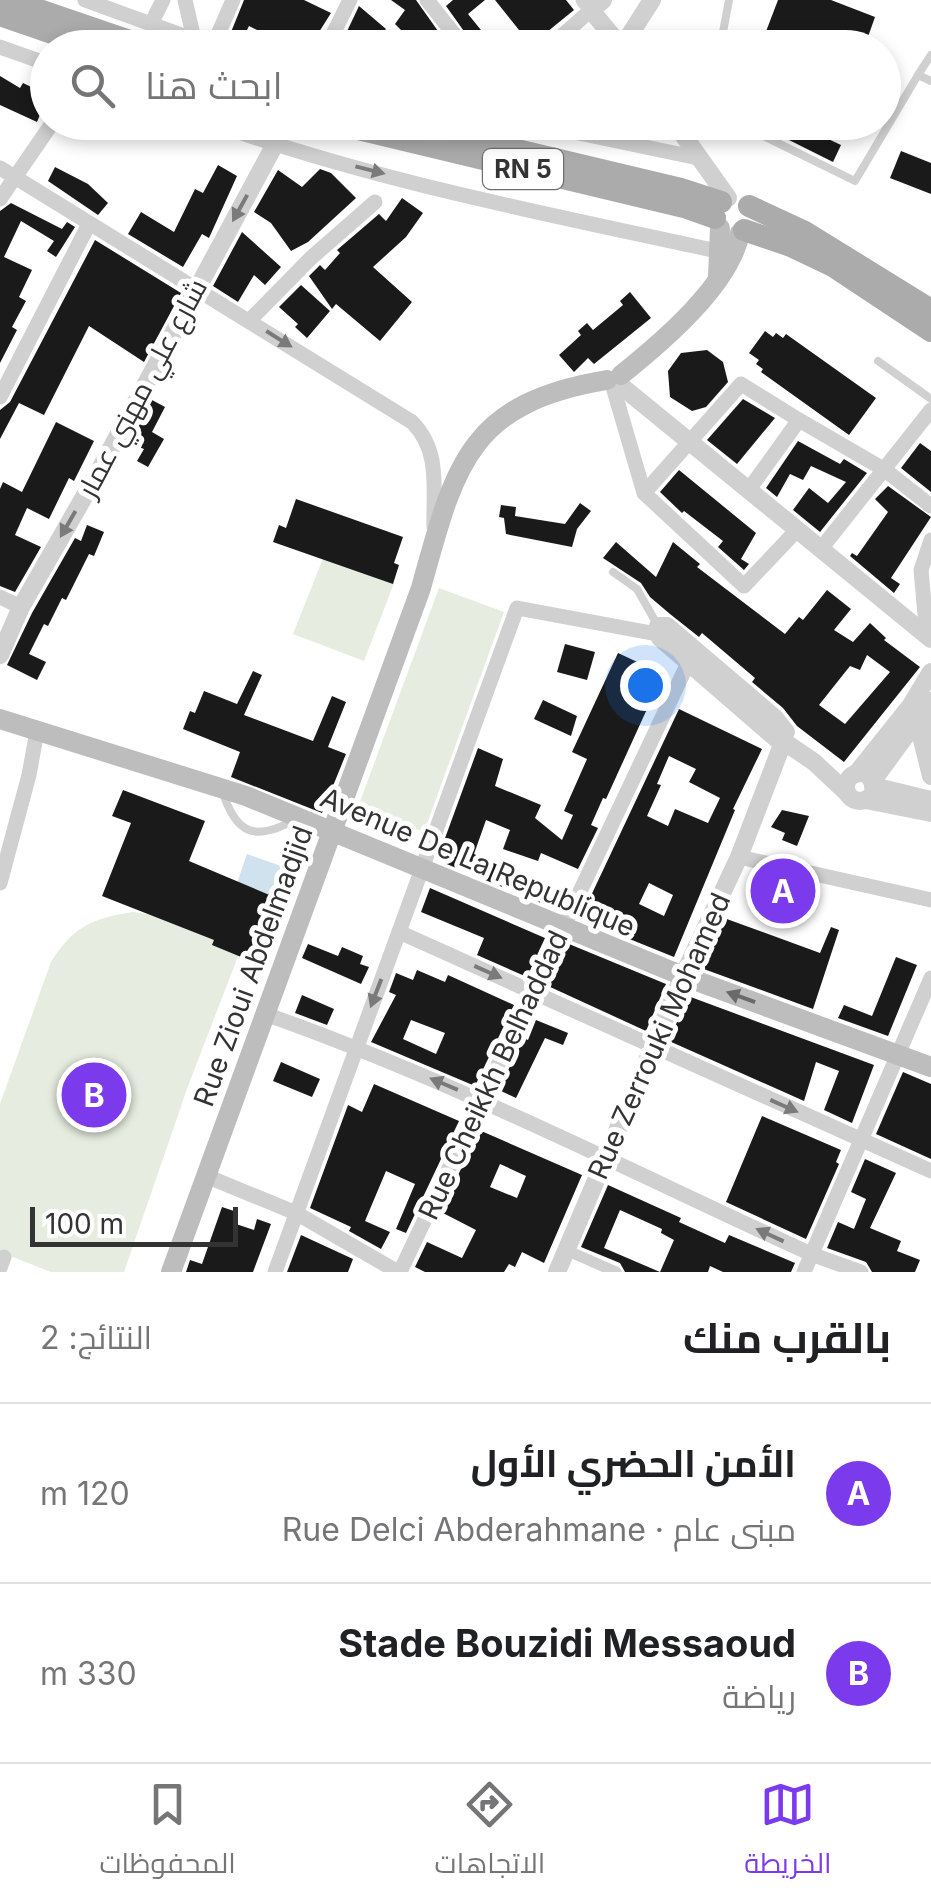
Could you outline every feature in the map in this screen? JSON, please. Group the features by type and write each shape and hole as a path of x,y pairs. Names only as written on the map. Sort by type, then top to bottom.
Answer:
{"main road":[{"path":"10,0 128,30"},
{"path":"0,15 44,30"},
{"name":"RN 5","path":"404,140 729,221 833,266 931,331"},
{"name":"RN 5","path":"491,140 681,188 729,221 805,232 931,310"},
{"path":"615,382 660,344 718,279 738,245 729,221"},
{"name":"Rue Zioui Abdelmadjid","path":"171,1272 421,588 450,487 470,450 510,411 565,388 615,382"},
{"name":"Avenue De La Republique","path":"0,718 220,786 683,976 931,1067"}],"street":[{"path":"153,30 162,0"},
{"path":"185,0 192,30"},
{"path":"222,30 233,0"},
{"path":"90,1 141,30"},
{"path":"334,30 346,1"},
{"path":"433,2 452,30"},
{"path":"566,30 592,3 610,30"},
{"path":"631,30 646,3"},
{"path":"0,47 30,58"},
{"path":"0,199 7,173 37,140"},
{"path":"259,140 275,146 729,221"},
{"name":"شارع علي مهني عمار","path":"0,655 21,607 278,140"},
{"path":"612,140 698,158"},
{"path":"692,140 729,221"},
{"path":"7,173 412,422 432,448 434,540"},
{"path":"249,320 375,202"},
{"path":"0,396 89,224"},
{"path":"615,382 750,488 797,530 817,555 929,638"},
{"path":"615,382 644,493 744,586 797,530"},
{"path":"644,493 742,384 885,470 931,506"},
{"path":"817,555 931,410"},
{"path":"750,488 799,420"},
{"path":"929,638 920,576 931,540"},
{"path":"0,597 21,607"},
{"path":"275,1272 517,608 624,627 658,630 667,626 694,657 786,740 861,785 931,814"},
{"name":"Rue Cheikkh Belhaddad","path":"399,1272 694,657"},
{"path":"861,785 931,672"},
{"path":"861,785 928,706"},
{"path":"928,706 922,740 931,776"},
{"path":"0,883 36,731"},
{"name":"Rue Zerrouki Mohamed","path":"558,1272 786,740"},
{"path":"861,785 931,800"},
{"path":"738,857 931,900"},
{"path":"399,932 931,1170"},
{"path":"804,1272 931,978"},
{"path":"264,1014 356,1046 483,1100 811,1254 861,1272"},
{"path":"206,1176 296,1213 399,1272"},
{"path":"566,1250 616,1272"}],"lane":[{"path":"723,30 729,0"},
{"path":"901,104 931,55"},
{"path":"918,75 931,81"},
{"path":"772,140 855,181 879,140"},
{"path":"878,361 931,399"},
{"path":"614,572 637,590 658,630"},
{"path":"220,786 230,817 245,828 262,833 274,831 300,817"}],"shaded area":[{"path":"324,556 394,583 364,661 293,634"},
{"path":"439,588 504,612 424,832 358,807"},
{"path":"133,912 159,916 240,951 188,1086 124,1272 51,1272 0,1252 0,1104 51,962 59,950 85,926"}],"water":[{"path":"247,854 298,872 270,950 220,933"}],"building":[{"path":"244,0 304,0 331,13 320,30 257,30 249,26 247,30 232,30"},
{"path":"391,0 416,0 437,30 401,30 395,24 405,10"},
{"path":"453,0 485,0 468,14 481,30 463,30 446,6"},
{"path":"495,0 566,0 574,10 549,30 519,30"},
{"path":"778,0 831,0 875,17 870,30 767,30"},
{"path":"359,6 386,29 385,30 348,30"},
{"path":"0,76 20,88 23,83 30,86 30,119 0,105"},
{"path":"789,140 830,140 841,145 833,162"},
{"path":"901,151 931,163 931,194 890,178"},
{"path":"218,165 237,176 209,238 202,234 183,267 128,234 141,212 174,232 195,189 203,193"},
{"path":"55,167 88,184 108,203 98,215 48,181"},
{"path":"320,169 331,173 356,198 308,242 291,251 271,223 254,212 278,170 302,187"},
{"path":"402,198 423,213 406,237 373,267 412,302 380,341 336,304 332,309 309,276 320,265 325,270 340,253 337,250 379,214 386,221"},
{"path":"11,203 62,229 67,222 75,227 56,257 47,251 54,241 21,221 4,257 32,270 19,297 26,301 12,327 17,330 0,363 0,211"},
{"path":"242,232 281,267 265,285 254,275 238,302 213,286"},
{"path":"95,240 181,293 144,362 89,326 44,415 19,403 0,439 0,410 10,402"},
{"path":"301,285 330,311 307,338 279,307"},
{"path":"630,292 651,318 594,364 588,358 574,372 559,355 581,335 578,331 587,323 593,330 623,305 620,301"},
{"path":"765,331 773,337 776,333 783,338 786,334 876,398 849,435 761,372 763,369 756,364 759,360 749,353"},
{"path":"707,350 723,362 728,382 706,407 692,411 670,397 668,371 681,353"},
{"path":"743,399 775,418 737,464 707,440"},
{"path":"152,400 165,407 152,432 164,439 148,467 137,461 144,449 128,443"},
{"path":"56,422 94,441 74,481 69,478 49,519 27,508 15,535 41,547 15,592 0,586 0,489 3,482 22,492"},
{"path":"798,441 840,464 844,459 867,473 820,532 793,510 809,488 828,503 846,482 811,466 803,480 790,474 777,497 766,488"},
{"path":"920,443 931,451 931,492 901,468"},
{"path":"679,470 756,533 741,559 749,564 744,570 718,547 723,541 682,513 660,492"},
{"path":"888,486 931,517 891,578 900,584 894,593 850,556 857,556 888,512 875,499"},
{"path":"296,499 403,537 394,563 399,565 393,584 273,542 279,525 286,528"},
{"path":"580,503 591,511 577,529 572,547 506,534 504,518 499,517 501,505 516,507 515,516 565,524"},
{"path":"87,525 104,532 94,556 89,554 66,600 62,598 48,626 44,624 29,654 46,662 37,680 7,665 32,613 75,538 81,541"},
{"path":"616,542 656,577 673,542 700,564 697,567 785,634 799,617 803,620 827,590 851,609 834,630 853,642 870,623 884,640 920,667 844,762 797,726 783,708 752,682 755,678 702,633 699,637 650,597 641,583 603,558","holes":["867,655 890,672 845,724 819,705 850,666 860,670"]},
{"path":"565,644 595,652 587,680 557,672"},
{"path":"618,653 663,674 591,825 598,828 578,869 541,853 538,861 503,849 510,830 486,820 474,854 548,888 541,903 437,860 478,748 503,759 495,786 541,805 535,818 562,840 573,815 564,811 587,759 572,752"},
{"path":"253,671 262,675 244,715 313,741 332,696 346,702 328,747 346,754 322,813 231,777 240,752 183,729 204,691 237,704"},
{"path":"543,700 577,716 571,736 534,719"},
{"path":"679,709 762,749 733,809 674,957 580,919","holes":["669,756 696,769 689,782 720,798 708,823 675,809 668,826 647,816","649,883 673,895 664,916 639,904"]},
{"path":"123,790 205,821 189,861 286,902 254,982 238,975 246,959 212,945 214,940 102,896 131,823 112,816"},
{"path":"782,810 809,816 797,846 782,840 785,833 771,827"},
{"path":"754,872 817,886 812,910 749,898"},
{"path":"430,888 545,938 527,977 477,955 484,938 421,912"},
{"path":"724,918 820,953 831,927 839,930 813,1009 701,968"},
{"path":"308,944 338,956 342,947 363,956 360,964 369,967 361,984 302,958"},
{"path":"569,944 666,984 646,1031 548,986"},
{"path":"896,957 917,965 888,1036 838,1018 844,1005 872,1016"},
{"path":"417,970 445,982 448,975 514,1005 475,1086 371,1042 396,995 389,992 396,973 413,980","holes":["411,1020 445,1033 436,1054 403,1039"]},
{"path":"302,995 334,1009 327,1025 295,1013"},
{"path":"688,996 874,1065 852,1123 824,1110 839,1071 816,1062 804,1101 669,1041"},
{"path":"536,1020 568,1033 563,1045 545,1038 516,1098 499,1090 523,1038 528,1040"},
{"path":"281,1062 320,1079 312,1097 273,1081"},
{"path":"903,1072 931,1084 931,1159 876,1134"},
{"path":"374,1084 459,1121 406,1233 396,1229 415,1184 386,1171 365,1221 390,1232 381,1249 349,1231 351,1227 310,1208 348,1105 362,1112"},
{"path":"762,1116 841,1150 836,1162 839,1164 806,1239 726,1202"},
{"path":"479,1130 582,1175 544,1263 522,1252 515,1267 509,1264 504,1272 425,1272 415,1267 427,1242 462,1258 476,1230 441,1212","holes":["500,1164 526,1176 517,1198 490,1187"]},
{"path":"865,1159 896,1173 870,1228 901,1241 897,1251 920,1260 915,1272 872,1272 866,1262 827,1248 838,1222 854,1229 866,1199 851,1192"},
{"path":"608,1185 725,1243 729,1235 795,1263 791,1272 723,1272 710,1266 708,1272 660,1272 625,1272 620,1263 581,1247","holes":["620,1210 662,1229 661,1233 674,1240 660,1272 604,1248"]},
{"path":"222,1207 237,1212 233,1223 254,1230 257,1219 271,1224 253,1272 186,1272 190,1260 202,1264"},
{"path":"301,1235 353,1259 348,1272 287,1272"}],"place":[{"name":"الأمن الحضري الأول","path":"783,891"},
{"name":"Stade Bouzidi Messaoud","path":"94,1095"}]}
